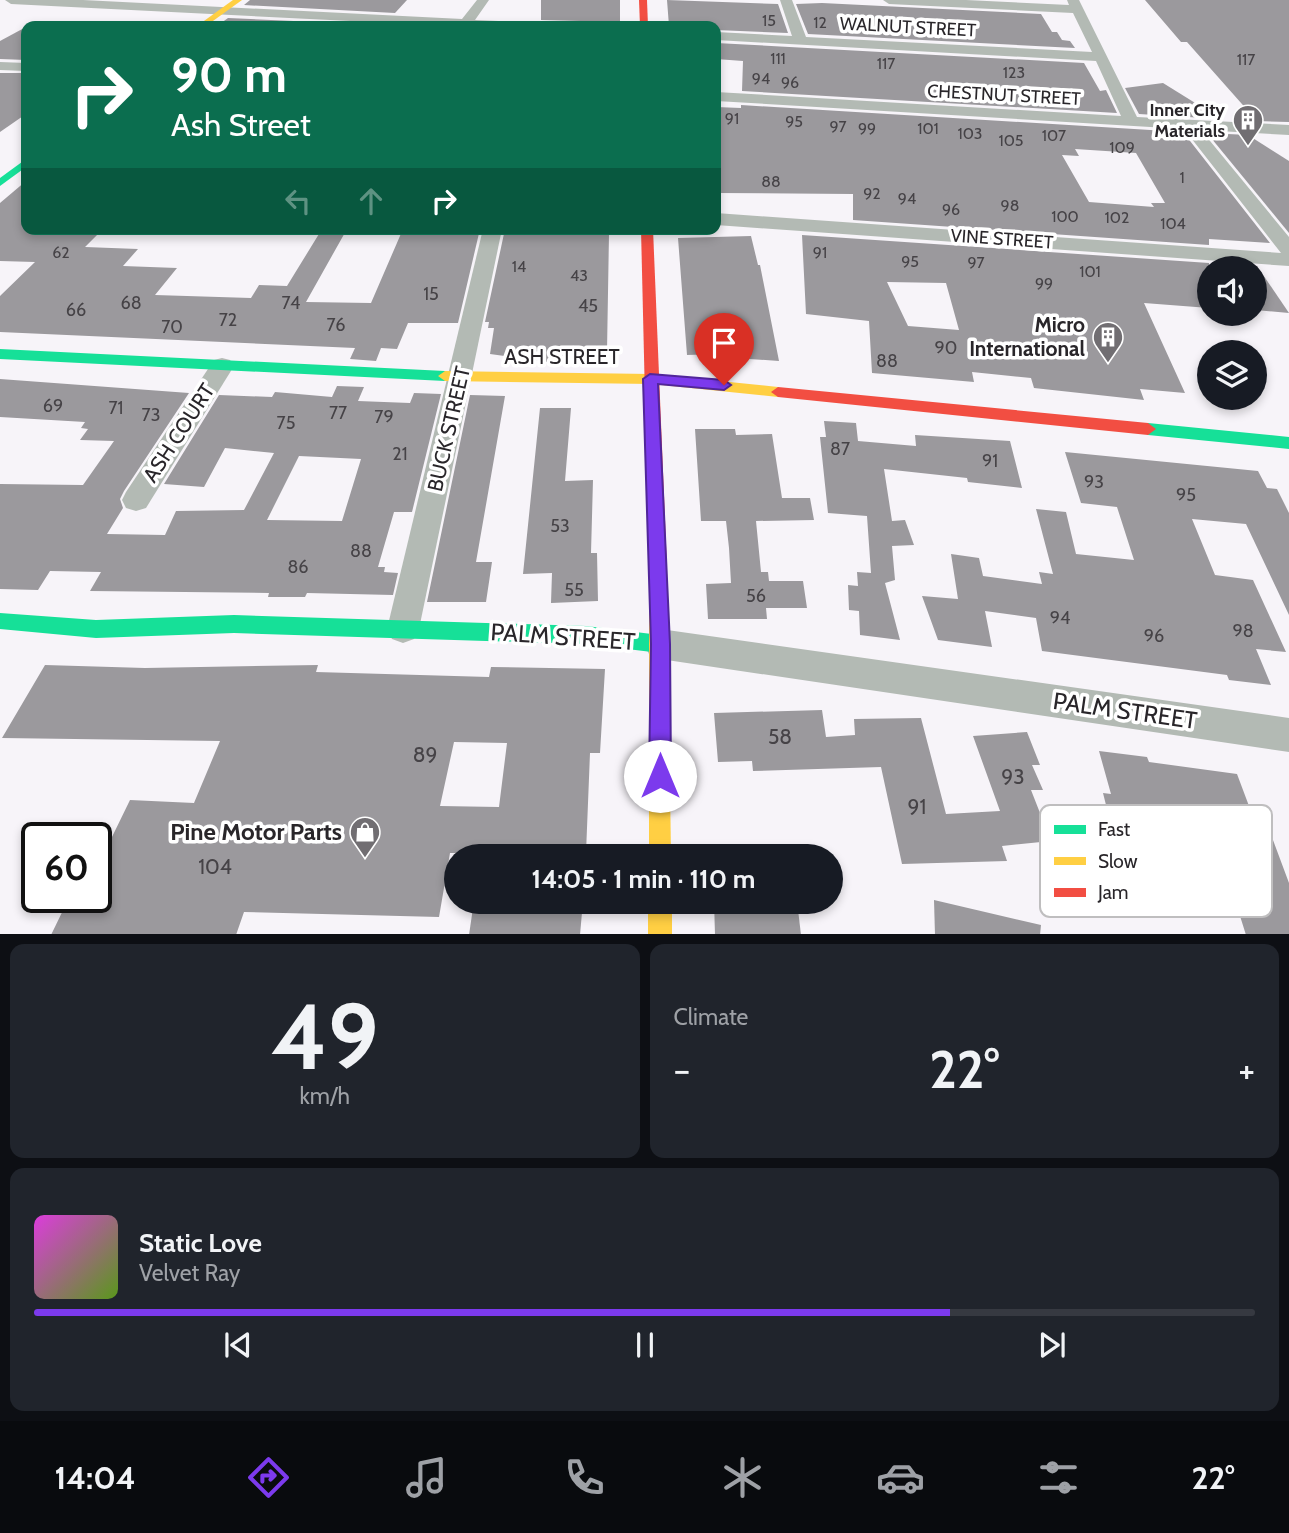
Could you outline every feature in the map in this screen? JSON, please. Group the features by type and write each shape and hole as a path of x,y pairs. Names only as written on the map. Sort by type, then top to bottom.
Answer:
{"street":[{"path":"11,0 390,21"},
{"path":"208,21 239,0"},
{"path":"468,21 483,0"},
{"path":"643,0 644,21"},
{"path":"786,0 800,40"},
{"path":"888,0 1075,5 1132,122"},
{"name":"WALNUT STREET","path":"721,37 1098,57"},
{"path":"0,66 21,67"},
{"name":"CHESTNUT STREET","path":"721,97 1289,130"},
{"path":"1189,125 1289,250"},
{"name":"VINE STREET","path":"721,219 1289,260"},
{"name":"BUCK STREET","path":"403,629 492,235"},
{"path":"647,235 660,644 660,844"},
{"name":"ASH STREET","path":"0,354 461,377 650,379 1289,443"},
{"name":"ASH COURT","path":"136,500 222,366"},
{"name":"PALM STREET","path":"0,621 96,629 234,624 595,636 1289,735"},
{"path":"660,914 660,934"}],"building":[{"path":"250,0 407,0 395,13 244,5"},
{"path":"541,0 620,0 620,21 541,20"},
{"path":"667,0 778,4 788,33 721,30 721,21 669,21"},
{"path":"1145,0 1289,0 1289,122 1257,121 1187,42 1181,42"},
{"path":"796,4 1041,14 1052,32 1057,32 1062,40 1070,41 1075,48 808,34"},
{"path":"228,18 295,21 224,21"},
{"path":"21,30 21,60 0,59 0,41"},
{"path":"721,43 1084,63 1100,91 1106,90 1117,113 742,91 743,61 721,59"},
{"path":"0,73 21,73 21,117 0,132"},
{"path":"1163,83 1221,119 1139,114 1125,88"},
{"path":"741,105 1183,132 1270,243 1209,239 1209,245 853,220 853,194 721,193 721,107 741,108","holes":["1075,149 1136,153 1165,203 1151,203 1154,207 1089,202 1062,155 1079,156"]},
{"path":"1207,133 1248,135 1289,161 1289,233"},
{"path":"21,185 21,235 97,235 85,247 138,249 123,266 177,268 155,295 251,298 259,285 287,286 318,235 344,235 306,302 371,303 400,235 479,235 458,323 408,323 397,349 381,348 376,361 350,359 355,348 0,332 0,296 35,262 0,261 0,203"},
{"path":"504,235 609,235 607,351 590,351 589,359 548,362 490,354 494,328 488,328 489,322 485,322"},
{"path":"802,235 1197,262 1197,307 1144,303 1185,393 1140,389 1144,400 1034,388 1031,378 972,372 974,382 872,373 869,321 806,314","holes":["887,282 946,283 959,330 908,326"]},
{"path":"751,236 760,265 779,361 749,359 750,353 687,355 678,238"},
{"path":"1267,281 1289,313 1267,311"},
{"path":"0,379 189,393 124,491 120,499 123,508 107,534 165,535 176,511 244,510 274,453 225,448 204,487 164,484 219,395 272,397 275,392 332,397 337,386 364,387 358,401 410,403 414,393 441,394 412,512 394,512 378,567 385,567 384,572 398,573 393,595 307,593 305,597 268,597 269,593 90,591 101,572 50,571 38,590 0,589 0,484 83,485 114,441 80,440 88,429 81,428 85,422 0,417","holes":["299,456 361,459 342,521 267,520"]},
{"path":"470,395 505,396 476,562 492,562 486,602 427,602"},
{"path":"540,408 571,408 565,481 593,480 591,553 597,553 598,601 551,603 552,573 523,574"},
{"path":"824,421 856,423 858,441 916,446 915,435 1010,441 1022,488 968,482 967,478 884,469 892,521 905,520 914,545 892,546 895,580 885,583 900,640 860,635 859,611 849,610 848,585 858,586 857,572 871,573 867,516 828,513 820,437 826,437"},
{"path":"695,429 735,429 736,435 772,434 782,498 810,498 814,520 756,521 761,572 768,572 769,581 803,581 807,608 766,608 767,619 708,619 706,584 731,583 729,548 726,521 701,521"},
{"path":"1065,452 1258,471 1267,488 1277,489 1289,513 1289,615 1246,524 1192,519 1215,575 1253,580 1286,652 1256,649 1271,685 1229,680 1227,675 1042,651 1036,618 985,611 992,647 938,640 922,596 958,599 951,554 979,558 983,576 1042,584 1039,572 1053,574 1036,509 1066,512 1076,554 1134,560 1117,507 1081,503"},
{"path":"45,665 145,668 318,665 316,672 489,677 491,667 605,669 600,753 590,753 586,844 444,844 444,888 439,917 244,912 236,934 51,934 62,913 112,913 112,837 130,800 194,803 220,741 2,738","holes":["454,742 507,743 499,807 440,806"]},
{"path":"822,710 826,737 855,735 854,719 921,718 946,814 1000,811 973,736 1027,732 1040,765 1032,765 1043,790 1031,790 1040,813 1040,842 1002,846 1007,861 902,864 881,767 753,771 752,761 718,762 714,713"},
{"path":"1099,751 1147,757 1149,762 1237,774 1249,805 1106,805 1103,793 1111,794"},
{"path":"1272,837 1289,883 1289,934 1246,934 1240,917 1272,917"},
{"path":"934,900 1041,925 1040,934 935,934"},
{"path":"472,914 582,914 580,934 469,934"},
{"path":"714,914 799,914 801,934 715,934"}],"traffic: fast":[{"path":"0,183 21,166"},
{"path":"0,354 445,376"},
{"path":"1148,429 1289,443"},
{"path":"0,621 96,629 234,624 586,635 660,644"}],"traffic: slow":[{"path":"208,21 238,0"},
{"path":"445,376 651,379 778,392"},
{"path":"658,568 660,844"},
{"path":"660,914 660,934"}],"traffic: jam":[{"path":"643,0 644,21"},
{"path":"647,235 658,568"},
{"path":"778,392 1148,429"}],"place":[{"name":"Inner City Materials","path":"1248,147"},
{"name":"Micro International","path":"1108,364"},
{"name":"Pine Motor Parts","path":"365,859"}],"route":[{"path":"660,776 660,644 650,379 724,385"}]}
